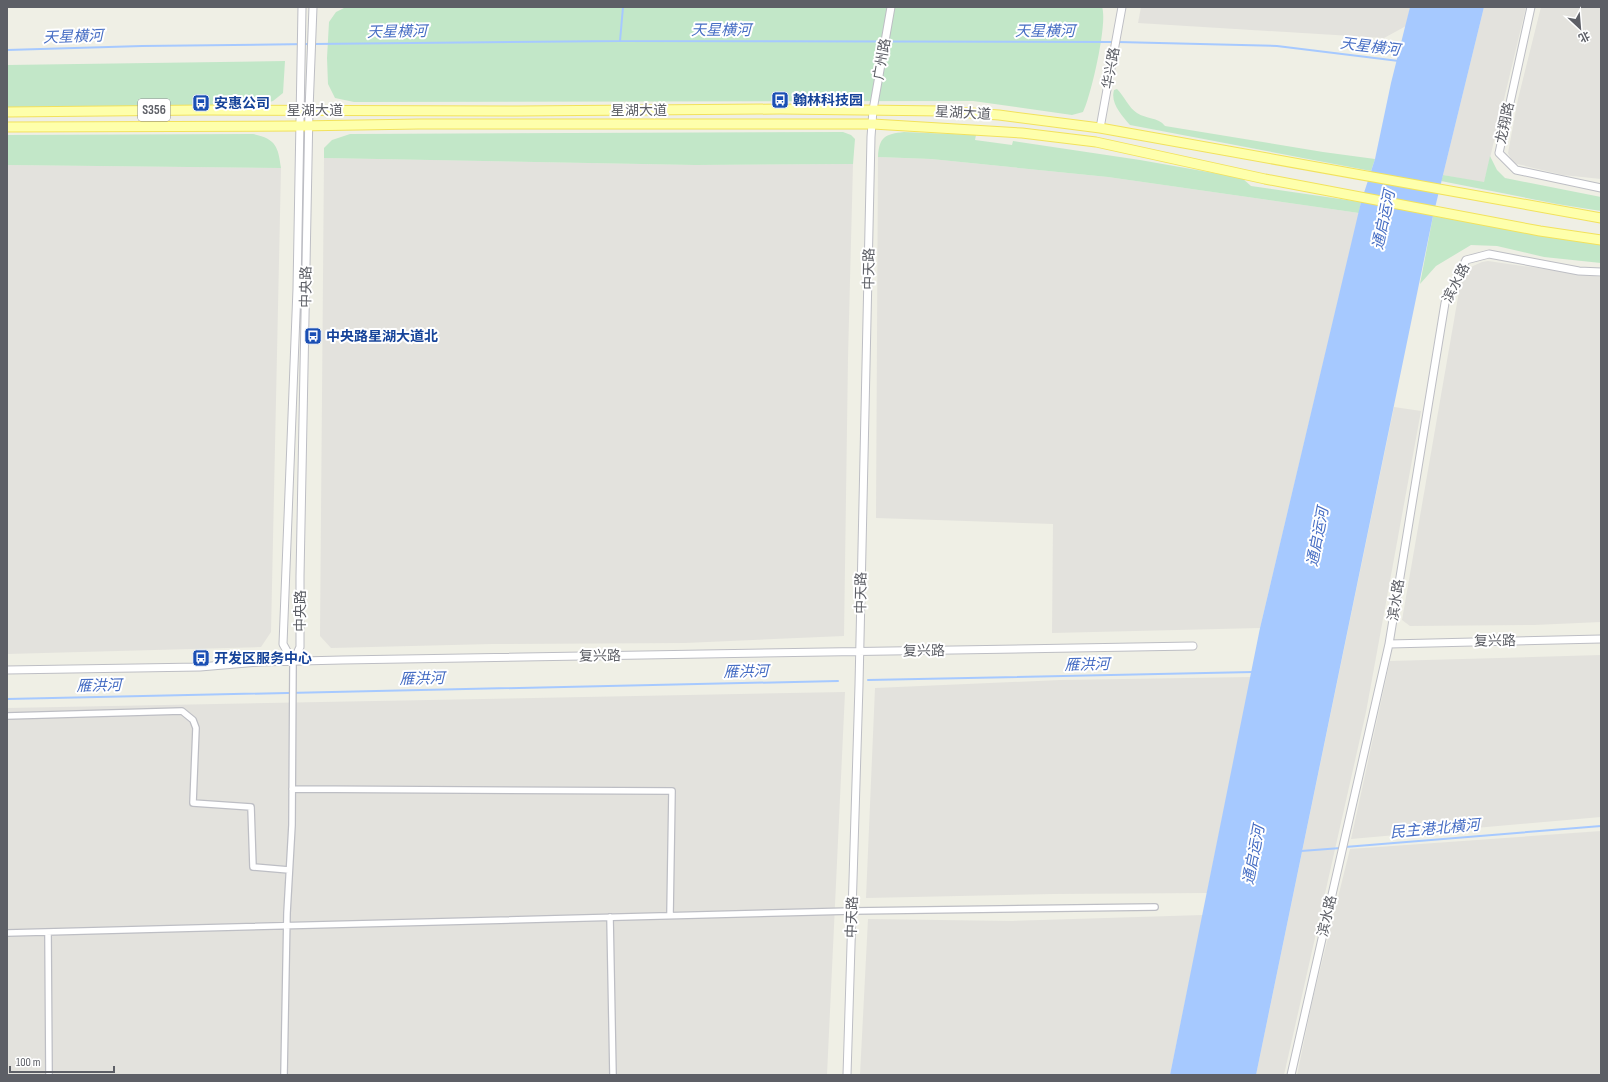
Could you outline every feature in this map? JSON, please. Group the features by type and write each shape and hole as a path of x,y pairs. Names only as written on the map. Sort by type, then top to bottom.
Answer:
{"main road":[{"name":"星湖大道","path":"7,112 780,109 943,111 999,115 1100,128 1601,218"},
{"name":"星湖大道","path":"7,127 419,124 873,124 1022,133 1096,142 1265,179 1540,231 1601,240"}],"street":[{"name":"中央路","path":"293,662 300,647 304,126 301,62 302,7"},
{"name":"中央路","path":"304,110 311,62 313,7"},
{"name":"广州路","path":"873,110 891,7"},
{"name":"华兴路","path":"1100,128 1122,7"},
{"name":"龙翔路","path":"1531,7 1499,153 1516,170 1601,188"},
{"name":"中天路","path":"846,1075 860,652 873,110"},
{"path":"284,1075 292,789 293,662 283,644 304,126"},
{"name":"滨水路","path":"1291,1075 1389,644 1445,303 1466,260 1489,254 1579,271 1601,272"},
{"name":"复兴路","path":"1389,644 1601,639"},
{"name":"复兴路","path":"7,670 200,667 260,662 1193,646"},
{"path":"7,716 182,711 193,720 196,728 193,804 251,807 253,867 289,870"},
{"path":"292,789 672,791 670,915"},
{"path":"7,933 670,915 1155,907"},
{"path":"610,917 613,1075"},
{"path":"48,932 49,1075"}],"shaded area":[{"path":"1141,7 1410,7 1406,26 1384,38 1138,23"},
{"path":"1484,7 1526,7 1484,183 1443,175"},
{"path":"1541,7 1601,7 1601,179 1563,175 1513,163 1508,153 1518,99"},
{"path":"878,157 931,159 1108,177 1359,213 1260,628 1052,633 1053,524 876,518"},
{"path":"324,158 695,165 853,164 848,358 844,636 685,643 492,644 331,648 320,636"},
{"path":"7,165 281,168 271,632 261,647 7,654"},
{"path":"1488,261 1601,277 1601,622 1534,625 1410,626 1402,620 1461,280 1465,272 1473,266"},
{"path":"1394,407 1421,411 1366,712 1284,1075 1256,1075"},
{"path":"1601,655 1601,817 1351,839 1390,661"},
{"path":"1251,677 1207,893 1053,894 866,898 875,688 1060,680"},
{"path":"845,692 827,1075 7,1075 7,708"},
{"path":"1601,831 1601,1075 1297,1075 1313,998 1350,849"},
{"path":"1203,915 1170,1075 860,1075 868,919 1012,921"}],"green space":[{"path":"346,7 1102,7 1103,27 1098,59 1086,104 1083,112 1072,115 973,101 354,102 335,98 328,84 327,58 329,22 336,12"},
{"path":"285,61 283,93 273,101 258,105 7,107 7,65"},
{"path":"1117,89 1134,111 1140,115 1159,121 1165,126 1375,159 1371,171 1130,125 1115,104 1113,95 1114,90"},
{"path":"843,132 851,135 855,139 853,164 695,165 324,158 324,148 332,140 350,134"},
{"path":"904,132 976,135 975,140 1012,145 1013,141 1140,160 1242,178 1251,186 1361,202 1359,213 1108,177 931,159 878,157 880,145 884,138 892,134"},
{"path":"253,134 267,138 271,141 279,154 281,168 7,165 7,135"},
{"path":"1490,156 1497,170 1505,178 1601,197 1601,211 1557,204 1441,181 1443,175 1484,182"},
{"path":"1433,216 1601,245 1601,263 1544,257 1497,246 1471,245 1436,266 1420,284"}],"water":[{"name":"通启运河","path":"1410,7 1484,7 1433,216 1256,1075 1170,1075 1260,628 1361,202 1375,159 1391,83"}],"waterway":[{"path":"620,41 623,7"},
{"name":"天星横河","path":"314,44 620,41 1114,42"},
{"name":"天星横河","path":"1118,42 1277,46 1399,61"},
{"name":"天星横河","path":"7,50 142,46 310,44"},
{"name":"雁洪河","path":"868,680 1253,672"},
{"name":"雁洪河","path":"7,699 838,681"},
{"name":"民主港北横河","path":"1345,847 1601,826"},
{"name":"民主港北横河","path":"1301,851 1341,848"}],"place":[{"name":"翰林科技园","path":"780,100"},
{"name":"安惠公司","path":"201,103"},
{"name":"中央路星湖大道北","path":"313,336"},
{"name":"开发区服务中心","path":"201,658"}]}
